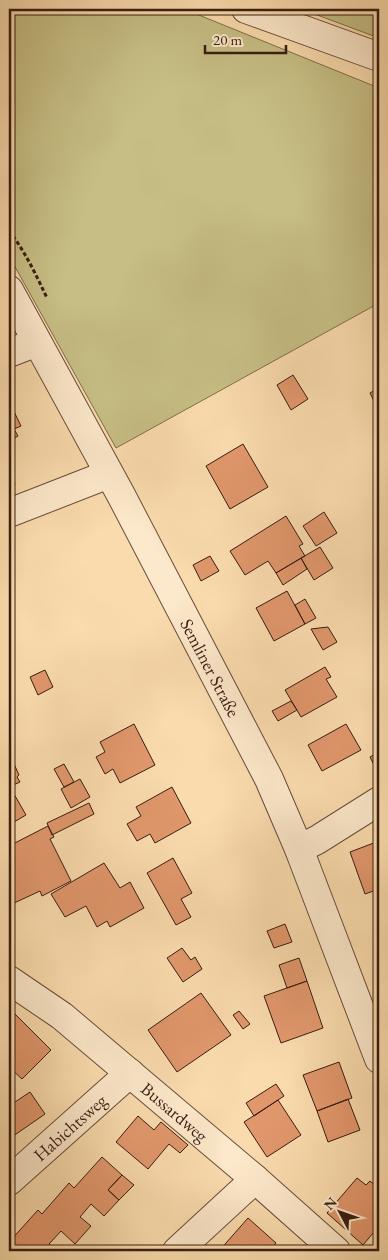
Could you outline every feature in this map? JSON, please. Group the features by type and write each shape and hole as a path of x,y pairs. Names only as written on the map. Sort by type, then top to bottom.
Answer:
{"street":[{"path":"246,9 379,57"},
{"name":"Semliner Straße","path":"9,290 109,474 269,779 299,849 379,1059"},
{"path":"9,353 37,342"},
{"path":"9,513 109,474"},
{"path":"299,849 317,840 379,801"},
{"name":"Bussardweg","path":"9,980 62,1016 255,1179 336,1251"},
{"name":"Habichtsweg","path":"9,1181 130,1074"},
{"path":"177,1251 255,1179"}],"shaded area":[{"path":"9,9 184,9 379,88 379,303 116,448 9,256"},
{"path":"301,9 379,9 379,38"}],"building":[{"path":"293,375 308,399 291,410 277,385"},
{"path":"379,388 379,408 378,409 370,393"},
{"path":"9,401 21,426 14,429 18,436 9,441"},
{"path":"243,444 268,487 230,509 206,466"},
{"path":"9,467 15,484 9,487"},
{"path":"324,512 337,533 316,546 303,526"},
{"path":"286,516 303,544 299,546 305,556 276,573 268,561 245,575 230,551"},
{"path":"320,547 333,568 314,580 301,558"},
{"path":"210,556 219,571 201,581 193,565"},
{"path":"301,558 307,569 283,585 276,573"},
{"path":"287,591 305,624 274,641 256,608"},
{"path":"305,599 316,618 305,624 295,605"},
{"path":"328,627 337,642 323,650 311,629"},
{"path":"325,667 331,677 326,679 337,697 301,717 285,690"},
{"path":"45,670 53,687 38,695 30,677"},
{"path":"291,701 297,710 278,721 272,711"},
{"path":"134,724 155,765 120,783 113,769 105,774 96,757 105,752 100,742"},
{"path":"346,724 361,750 322,771 308,745"},
{"path":"379,752 379,775 370,757"},
{"path":"9,753 19,775 17,777 20,782 9,787"},
{"path":"64,764 74,782 64,787 54,769"},
{"path":"80,779 90,797 71,808 61,789"},
{"path":"172,787 191,823 155,843 150,834 137,841 127,824 141,816 136,807"},
{"path":"14,794 26,815 9,825 9,797"},
{"path":"89,803 94,814 52,835 47,823"},
{"path":"48,826 54,837 50,839 71,881 42,896 40,891 12,904 9,897 9,846"},
{"path":"379,841 379,889 365,894 350,852"},
{"path":"173,858 192,893 181,899 191,917 176,925 147,873"},
{"path":"104,863 120,888 130,882 144,908 110,927 107,921 97,927 86,906 65,917 51,894"},
{"path":"285,924 292,942 274,948 267,931"},
{"path":"182,948 191,960 195,957 202,969 183,982 167,958"},
{"path":"299,958 307,981 287,988 279,965"},
{"path":"307,981 323,1028 281,1043 264,996"},
{"path":"201,993 231,1035 177,1072 148,1030"},
{"path":"12,1011 51,1050 22,1079 9,1067 9,1014"},
{"path":"239,1011 250,1024 243,1029 233,1015"},
{"path":"339,1062 352,1098 317,1111 303,1075"},
{"path":"276,1084 284,1096 254,1116 246,1103"},
{"path":"30,1092 45,1114 9,1139 9,1106"},
{"path":"348,1099 360,1130 328,1142 317,1111"},
{"path":"278,1100 301,1135 267,1157 244,1122"},
{"path":"138,1116 154,1130 161,1122 188,1145 180,1153 169,1144 148,1169 116,1142"},
{"path":"102,1157 122,1175 108,1190 119,1200 104,1216 91,1204 80,1217 91,1226 75,1244 61,1231 49,1244 58,1251 9,1251 9,1239 11,1240 38,1210 42,1214 69,1183 74,1188"},
{"path":"122,1175 134,1185 119,1200 108,1190"},
{"path":"357,1178 366,1185 370,1181 379,1189 375,1193 379,1197 379,1226 363,1245 327,1213"},
{"path":"248,1218 276,1243 272,1248 275,1251 219,1251"}]}
